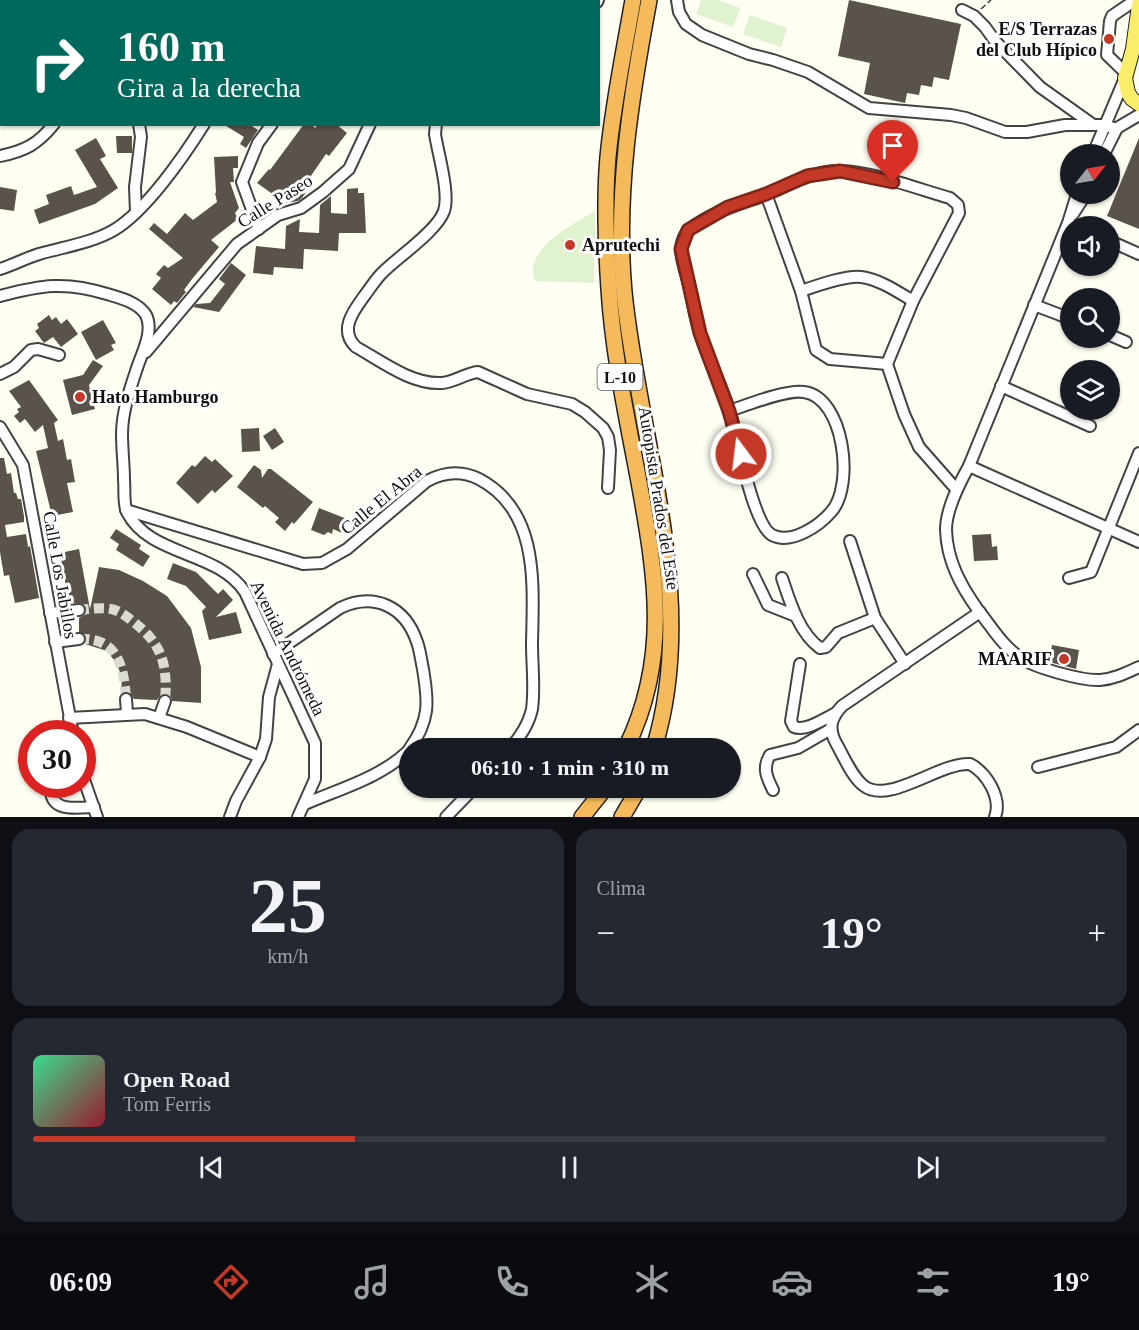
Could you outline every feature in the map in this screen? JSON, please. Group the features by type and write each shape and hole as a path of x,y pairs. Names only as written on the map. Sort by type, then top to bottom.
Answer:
{"highway":[{"name":"Autopista Prados del Este","path":"630,738 640,716 650,682 655,644 655,583 613,337 605,203 608,157 633,0"},
{"name":"Autopista Prados del Este","path":"649,0 631,107 622,198 624,289 629,333 662,525 673,630 669,681 657,738"},
{"path":"582,817 597,798"},
{"path":"622,817 633,798"}],"main road":[{"path":"1135,2 1136,23 1133,49 1126,76 1128,93 1139,104"}],"street":[{"path":"677,0 679,12 686,24 702,35 749,54 808,72 869,108 951,115 1015,133 1065,125 1105,125 1116,129"},
{"path":"1097,144 1126,76 1107,55 1110,21 1112,16 1135,2"},
{"path":"962,10 974,16 1040,87 1092,124"},
{"path":"1109,144 1116,129 1139,115"},
{"path":"0,156 26,149 41,140 52,126"},
{"path":"136,212 135,187 141,136 139,126"},
{"path":"0,269 36,255 102,236 116,229 153,194 203,126"},
{"path":"259,229 246,199 242,182 258,143 271,126"},
{"name":"Calle Paseo","path":"142,356 237,244 278,215 301,208 349,169 369,126"},
{"path":"436,126 435,134 445,191 445,210 436,224 380,274 352,313 348,327 350,341 356,347 397,370 423,380 448,382 478,372 527,394 576,406 606,432 609,445 608,488"},
{"path":"729,411 802,391 815,395 828,407 837,423 845,473 840,495 832,512 804,532 787,540 772,535 765,529 752,497 729,411 700,333 681,249 688,230 728,207 807,176 840,171 873,177 951,198 958,205 959,213 913,301 888,364 904,414 919,447 956,489"},
{"path":"766,194 801,291 816,350 830,359 888,364"},
{"path":"1120,246 1139,254"},
{"path":"1060,247 1034,305 969,466 956,489 946,529 950,560 962,587 1009,649 1020,658 1043,668 1098,680 1119,676 1139,667"},
{"path":"801,291 828,282 861,277 887,286 913,301"},
{"path":"0,296 40,286 67,284 123,298 146,315 149,324 148,336 127,400 122,433 126,510"},
{"path":"1034,305 1060,315"},
{"path":"1120,339 1126,342"},
{"path":"0,374 14,367 31,350 38,349 59,355"},
{"path":"1001,386 1090,426"},
{"name":"Calle Los Jabillos","path":"0,428 23,465 69,718"},
{"path":"1069,578 1091,572 1107,527 1139,453"},
{"path":"969,466 1139,542"},
{"name":"Calle El Abra","path":"126,510 271,555 313,565 322,563 347,549 419,487 436,476 458,473 471,475 489,484 515,511 523,526 530,553 532,708 518,738"},
{"name":"Avenida Andrómeda","path":"126,510 146,534 231,575 245,592 315,743 315,779 298,817"},
{"path":"850,541 875,618 905,664"},
{"path":"753,574 768,605 796,616"},
{"path":"782,578 796,616 815,645 820,648 826,647 838,633 875,618"},
{"path":"273,654 349,604 366,600 391,608 408,624 418,644 427,698 423,725 416,738"},
{"path":"50,613 79,610"},
{"path":"980,612 842,706 831,721 831,729 857,779 865,787 884,792 952,766 970,764 983,774 994,793 997,805 995,817"},
{"path":"55,642 79,639"},
{"path":"230,817 260,757 266,739 269,697 278,664"},
{"path":"800,664 791,721 794,727 798,729 804,727 836,713"},
{"path":"126,699 127,714"},
{"path":"159,718 165,701"},
{"path":"69,718 145,714 187,727 260,757"},
{"path":"773,790 765,771 770,755 798,747 831,729"},
{"path":"1038,767 1116,747 1139,730"},
{"path":"305,804 371,776 399,758"},
{"path":"53,798 57,804 64,807 95,812"},
{"path":"447,817 465,798"}],"path":[{"path":"974,16 991,0"}],"green space":[{"path":"701,0 717,0 740,8 733,27 696,14"},
{"path":"750,15 787,28 781,47 743,34"},
{"name":"Aprutechi","path":"595,211 594,283 535,281 533,267 542,249 558,234"}],"building":[{"path":"849,0 961,24 949,80 934,77 932,87 921,85 919,95 907,93 905,103 864,94 870,63 838,56"},
{"path":"226,126 252,126 258,130 246,148 240,144 244,137"},
{"path":"303,126 315,128 316,126 338,126 347,133 329,156 326,154 306,183 310,186 298,201 276,205 274,195 257,183 270,170"},
{"path":"116,136 132,136 132,153 117,153"},
{"path":"96,138 106,156 100,159 118,188 95,204 39,224 34,210 49,204 46,195 71,186 74,195 97,187 75,150"},
{"path":"1139,138 1139,229 1120,221 1120,216 1107,216 1112,204 1120,204 1120,184"},
{"path":"238,156 238,168 233,168 234,182 230,182 239,208 235,213 238,219 211,240 219,247 192,279 184,290 186,292 177,303 174,301 171,305 152,289 161,278 156,274 164,265 168,268 183,258 149,229 154,223 167,234 185,213 193,220 217,202 214,157"},
{"path":"0,187 17,190 14,211 0,209"},
{"path":"358,188 358,193 364,193 366,233 339,233 338,251 304,249 303,269 274,267 273,275 253,273 256,246 285,249 286,226 300,219 299,232 319,233 320,205 331,196 331,213 347,214 347,189"},
{"path":"231,263 246,275 219,312 193,307 196,304 210,303 225,284 219,279"},
{"path":"49,315 52,320 56,317 61,324 67,319 78,334 61,347 53,337 44,343 35,331 39,328 37,324"},
{"path":"103,320 116,343 111,345 114,350 96,360 81,332"},
{"name":"Hato Hamburgo","path":"93,360 103,366 89,385 95,409 72,415 63,380 83,375"},
{"path":"29,380 58,420 54,423 58,441 63,439 67,460 71,459 75,482 67,483 73,512 52,516 36,451 48,448 43,425 35,432 25,419 20,423 14,416 19,412 17,409 21,407 9,391"},
{"path":"259,428 260,451 242,452 241,429"},
{"path":"275,428 284,442 272,450 263,436"},
{"path":"205,456 212,462 215,459 233,476 215,493 212,490 198,504 176,483 192,465 195,467"},
{"path":"0,458 4,458 7,474 11,473 14,493 18,499 21,499 24,516 24,522 5,525 7,537 26,534 39,598 15,603 9,575 4,576 0,552"},
{"path":"254,465 261,470 262,478 268,469 271,469 313,502 285,531 275,522 279,518 237,487"},
{"path":"319,508 347,519 342,533 333,529 332,534 328,532 324,535 311,530"},
{"path":"116,529 141,545 139,549 150,556 143,567 116,550 119,544 110,538"},
{"path":"991,534 992,547 997,546 998,560 974,561 972,535"},
{"path":"79,549 90,609 99,567 119,570 167,596 191,628 201,667 201,703 172,701 167,694 161,695 157,700 134,699 129,692 121,693 122,678 117,664 107,651 85,644 85,635 79,632 79,618 86,614 85,605 57,604 54,589 66,587 60,553"},
{"path":"173,563 196,572 218,594 223,589 233,600 216,617 236,612 242,633 209,640 202,611 206,607 186,586 167,579"},
{"name":"MAARIF","path":"1052,645 1079,650 1076,669 1049,662"}],"tunnel":[{"path":"79,610 111,609 131,620 150,637 164,665 165,701"},
{"path":"79,639 103,643 116,656 121,665 126,699"}],"place":[{"name":"E/S Terrazas del Club Hípico","path":"1109,39"},
{"name":"Aprutechi","path":"570,245"},
{"name":"Hato Hamburgo","path":"80,397"},
{"name":"MAARIF","path":"1064,659"}],"route":[{"path":"741,454 729,411 700,333 681,249 688,230 728,207 807,176 840,171 893,182"}]}
